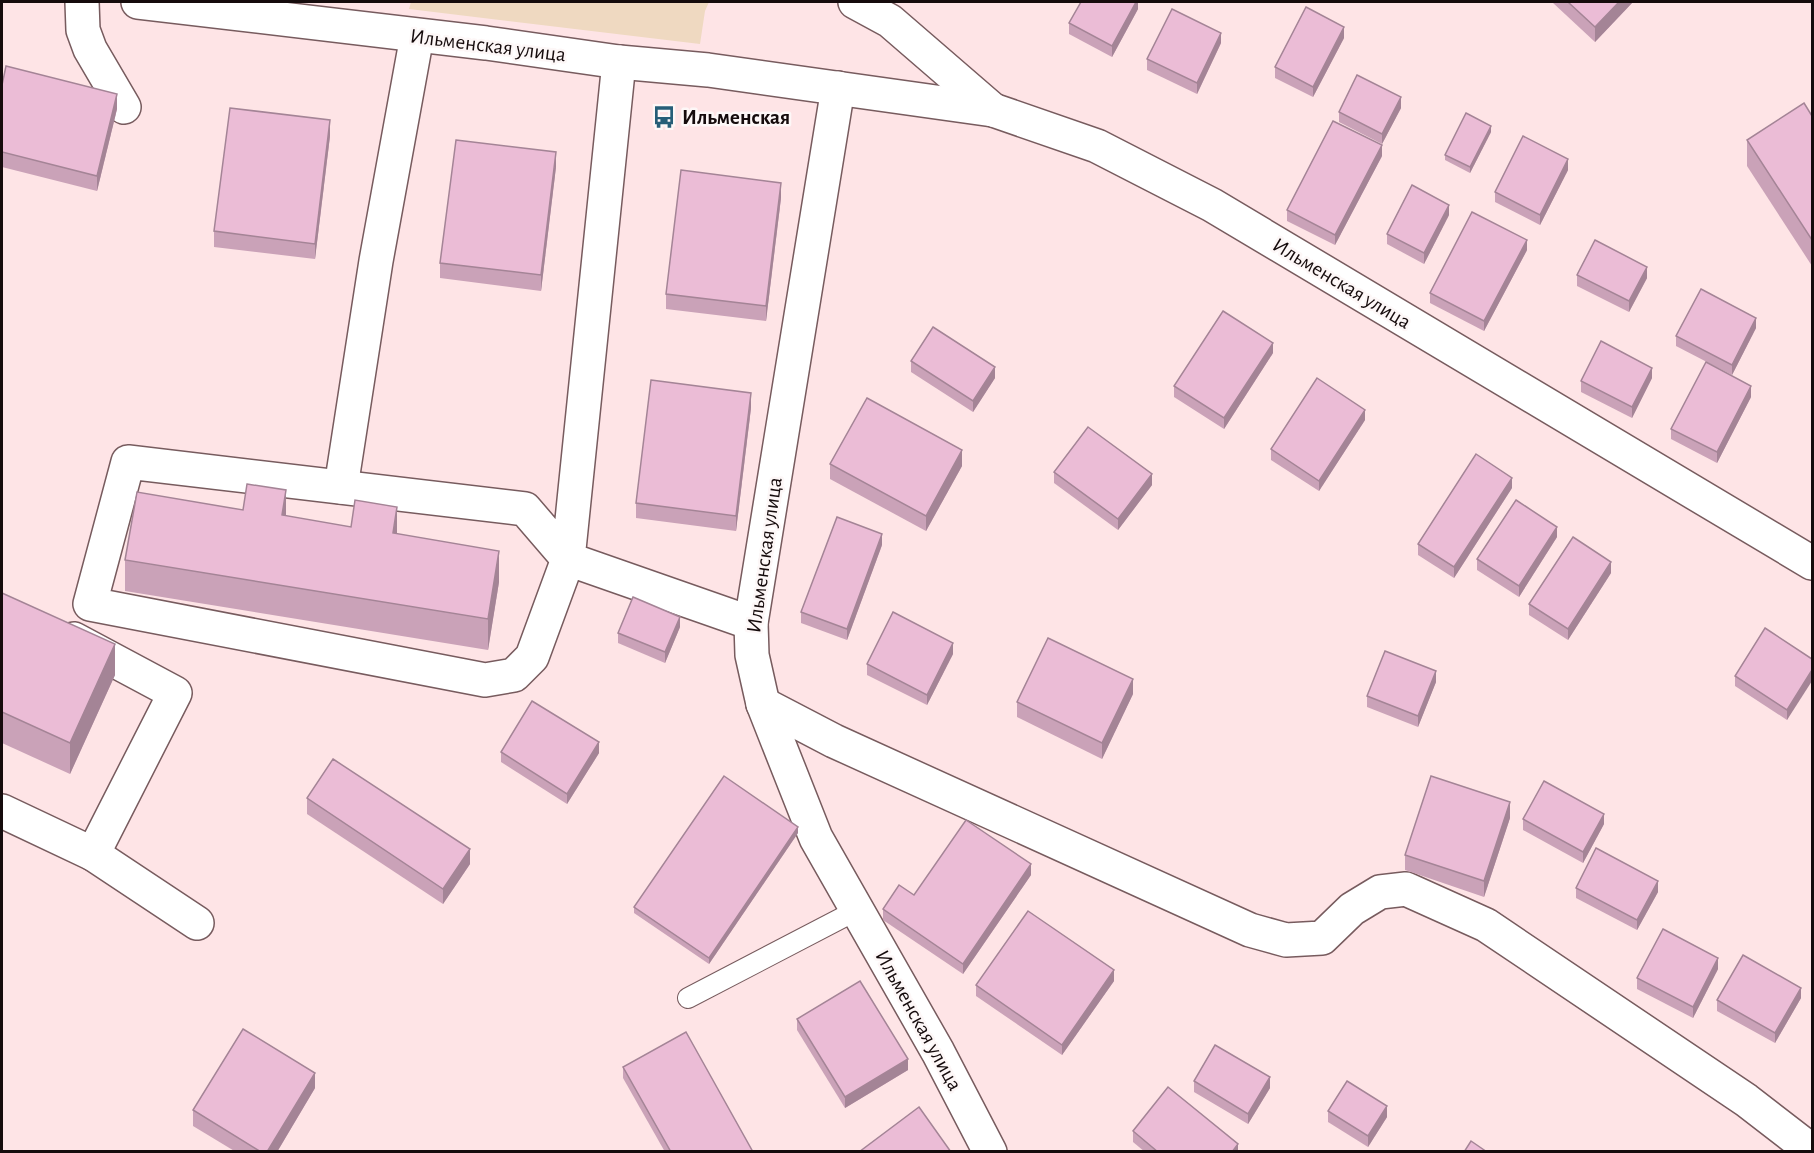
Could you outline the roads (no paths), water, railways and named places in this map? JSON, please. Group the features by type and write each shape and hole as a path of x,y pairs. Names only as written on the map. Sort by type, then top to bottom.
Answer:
{"street":[{"path":"82,2 83,30 90,49 124,107"},
{"name":"Ильменская улица","path":"138,2 486,43 619,62 708,70 993,110 1097,146 1212,205 1812,563"},
{"path":"855,2 890,21 993,110"},
{"path":"341,487 376,261 417,36"},
{"path":"90,604 485,680 514,675 532,657 568,559 619,62"},
{"name":"Ильменская улица","path":"838,88 751,623 752,655 763,704 816,838 938,1052 990,1152"},
{"path":"93,854 175,693 63,633 90,604 128,462 525,509 568,559 751,623"},
{"path":"763,704 834,741 1250,930 1286,940 1322,938 1353,909 1380,892 1406,889 1486,925 1746,1100 1812,1151"},
{"path":"2,811 93,854 197,923"}],"lane":[{"path":"688,998 857,910"}],"place":[{"name":"Ильменская","path":"664,117"}]}
